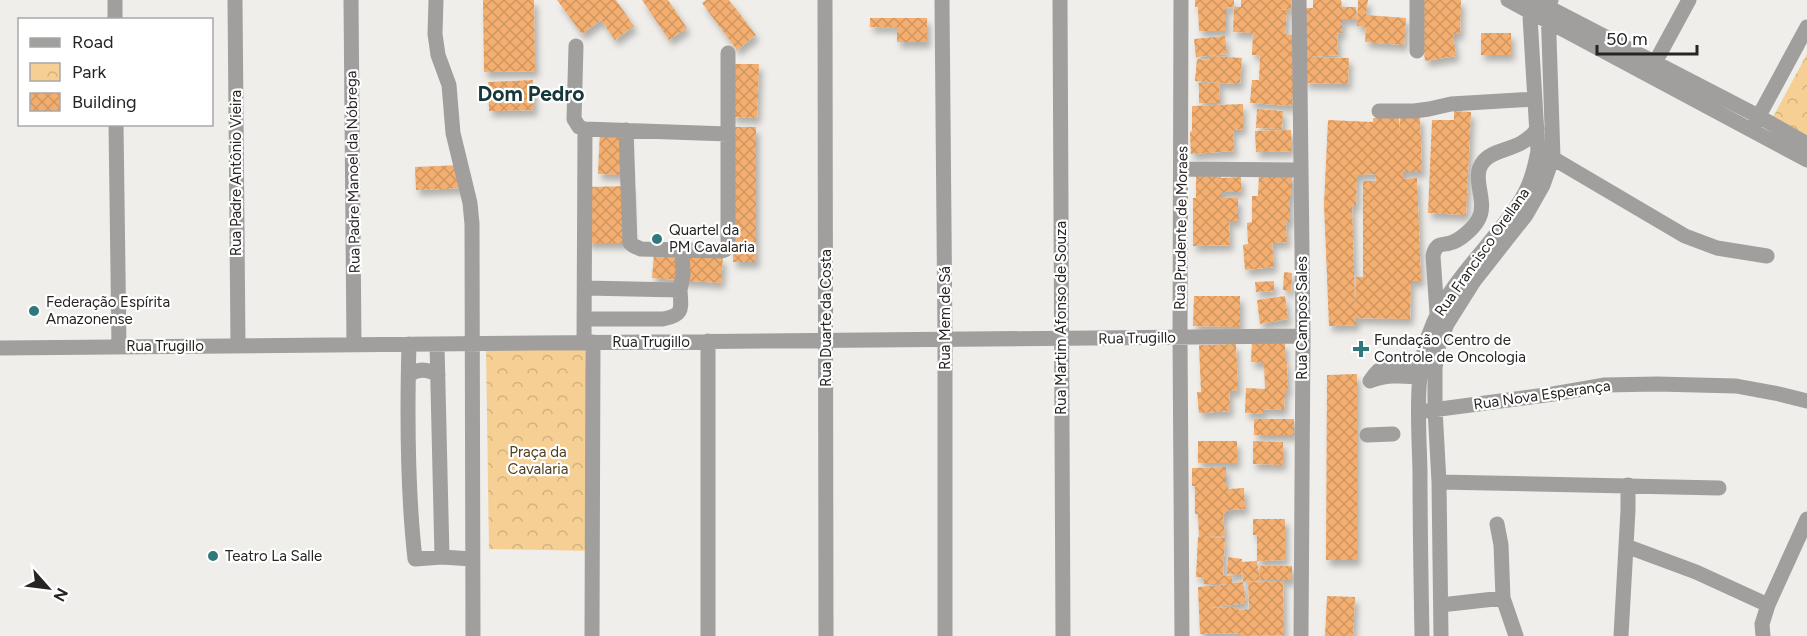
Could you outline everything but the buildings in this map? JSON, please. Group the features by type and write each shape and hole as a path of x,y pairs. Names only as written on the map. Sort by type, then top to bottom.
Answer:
{"street":[{"path":"115,0 115,18"},
{"name":"Rua Padre Antônio Vieira","path":"235,0 238,346"},
{"name":"Rua Padre Manoel da Nóbrega","path":"351,0 354,345"},
{"path":"436,0 435,34 438,55 449,85 453,133 470,203 472,224 473,636"},
{"name":"Rua Duarte da Costa","path":"825,0 826,636"},
{"name":"Rua Mem de Sá","path":"942,0 945,636"},
{"name":"Rua Martim Afonso de Souza","path":"1060,0 1063,636"},
{"name":"Rua Prudente de Moraes","path":"1181,0 1182,636"},
{"name":"Rua Campos Sales","path":"1299,0 1303,336 1301,636"},
{"path":"1417,0 1417,51"},
{"path":"1508,0 1540,7 1754,123 1807,144"},
{"path":"1652,69 1689,0"},
{"name":"Rua Francisco Orellana","path":"1422,636 1419,411 1421,370 1433,342 1438,314 1445,299 1501,230 1524,196 1545,154 1537,129 1535,99 1540,7"},
{"name":"Rua Francisco Orellana","path":"1441,636 1436,368 1433,342 1474,281 1526,215 1543,185 1545,154 1540,7"},
{"path":"1754,123 1807,27"},
{"path":"576,46 574,119 579,127 728,134"},
{"path":"626,130 630,243 641,249 725,250 728,245 728,53"},
{"path":"1379,111 1413,111 1450,104 1535,99"},
{"path":"1754,123 1807,160"},
{"path":"116,126 119,346"},
{"path":"585,129 585,319 589,343 592,636"},
{"path":"1438,314 1433,256 1435,250 1441,244 1455,241 1479,220 1482,208 1479,170 1484,160 1521,144 1537,129"},
{"path":"1545,154 1685,236 1717,248 1767,256"},
{"path":"1181,169 1300,170"},
{"path":"585,319 663,319 675,316 681,304 682,250"},
{"path":"585,288 680,290"},
{"name":"Rua Trugillo","path":"0,348 1303,336"},
{"path":"708,341 708,636"},
{"path":"409,344 410,506 415,560 442,557 472,559"},
{"path":"437,344 442,557"},
{"path":"409,375 419,370 426,370 438,375"},
{"name":"Rua Nova Esperança","path":"1419,411 1605,385 1736,386 1807,401"},
{"path":"1367,435 1393,434"},
{"path":"1439,482 1719,488"},
{"path":"1621,636 1628,485"},
{"path":"1763,636 1762,624 1768,605 1807,519"},
{"path":"1497,524 1501,545 1503,598 1516,636"},
{"path":"1626,546 1696,572 1768,605"},
{"path":"1441,605 1503,598"}],"green space":[{"path":"1807,54 1807,138 1772,119"},
{"name":"Praça da Cavalaria","path":"585,347 592,551 489,549 486,349"}],"place":[{"name":"Quartel da PM Cavalaria","path":"657,239"},
{"name":"Federação Espírita Amazonense","path":"34,311"},
{"name":"Fundação Centro de Controle de Oncologia","path":"1361,349"},
{"name":"Teatro La Salle","path":"213,556"}],"district":[{"name":"Dom Pedro","path":"531,94"}]}
